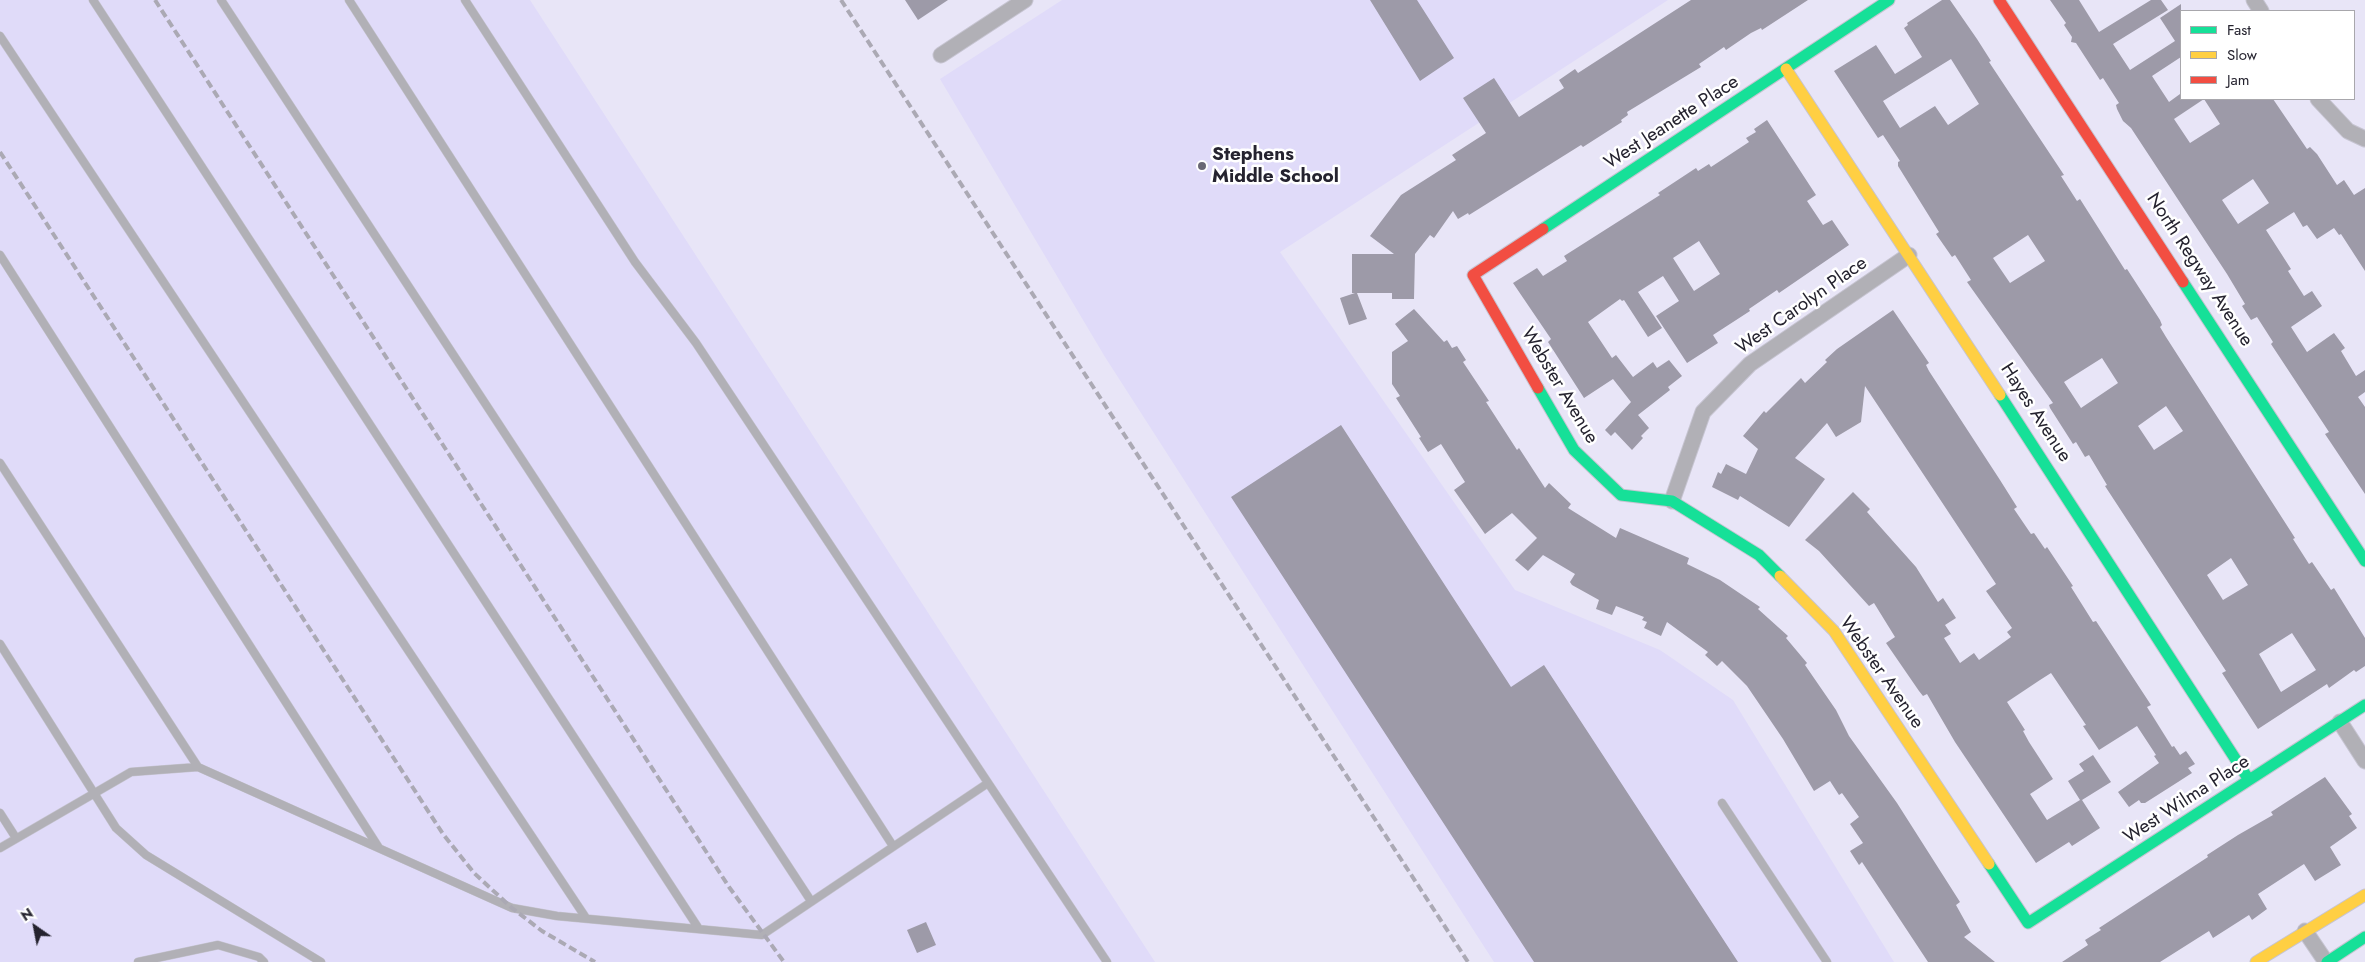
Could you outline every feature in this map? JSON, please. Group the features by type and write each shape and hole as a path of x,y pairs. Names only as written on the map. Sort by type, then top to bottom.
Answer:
{"street":[{"path":"941,55 1025,0"},
{"name":"West Jeanette Place","path":"1474,275 1889,0"},
{"name":"North Regway Avenue","path":"1999,0 2365,561"},
{"name":"Hayes Avenue","path":"1786,69 1909,255 2249,780"},
{"path":"2319,100 2348,131 2365,139"},
{"name":"West Carolyn Place","path":"1672,500 1703,412 1750,364 1909,255"},
{"name":"Webster Avenue","path":"1474,275 1574,450 1621,495 1672,500 1759,555 1834,630 2028,923"},
{"name":"West Wilma Place","path":"2028,923 2365,705"},
{"path":"2340,722 2365,761"},
{"path":"2256,962 2365,895"},
{"path":"2305,931 2327,962 2365,937"}],"lane":[{"path":"93,0 699,929"},
{"path":"221,0 811,902"},
{"path":"350,0 893,846"},
{"path":"466,0 635,262 696,343 1107,962"},
{"path":"0,36 586,918"},
{"path":"0,255 379,848"},
{"path":"0,463 198,767"},
{"path":"0,644 95,791 104,810 116,828 146,855 321,962"},
{"path":"0,848 95,791 132,772 198,767 512,908 586,918 762,935 988,783"},
{"path":"1722,803 1827,962"},
{"path":"0,813 16,838"},
{"path":"138,962 218,945 259,957 264,962"}],"shaded area":[{"path":"0,0 530,0 1155,962 0,962"},
{"path":"1062,0 1668,0 1280,252 1515,590 1660,650 1733,700 1894,962 1494,962 1105,357 940,79"}],"building":[{"path":"905,0 948,0 918,20"},
{"path":"1370,0 1417,0 1454,58 1420,81"},
{"path":"1691,0 1808,0 1762,30 1761,28 1751,33 1726,50 1724,47 1699,64 1701,67 1627,112 1628,115 1621,120 1622,122 1583,147 1581,145 1469,215 1468,213 1458,219 1453,211 1434,238 1430,235 1415,254 1414,299 1392,299 1392,293 1357,293 1367,319 1349,325 1340,298 1355,293 1352,293 1352,254 1394,254 1370,236 1401,195 1456,160 1452,155 1486,133 1463,98 1494,78 1519,117 1564,88 1559,80 1575,69 1578,73"},
{"path":"1942,0 1950,0 2064,175 2061,176 2077,201 2080,199 2125,270 2127,269 2160,320 2162,325 2160,327 2166,337 2295,538 2293,539 2309,564 2312,562 2331,590 2334,588 2365,638 2365,666 2356,672 2354,670 2329,688 2327,684 2258,729 2222,673 2226,671 2105,486 2107,485 2089,455 2085,457 2076,442 2073,444 2050,408 2049,405 2053,403 1967,282 1971,280 1955,255 1952,257 1936,234 1939,232 1898,166 1900,161 1883,135 1878,138 1834,71 1876,45 1895,74 1922,57 1904,28 1908,25 1907,23","holes":["1951,59 1979,104 1948,125 1935,106 1900,128 1883,101","2028,235 2045,261 2010,283 1993,258","2102,358 2118,383 2081,408 2064,382","2166,406 2183,431 2154,450 2138,426","2231,558 2248,585 2223,600 2207,575","2292,633 2316,670 2281,692 2259,654"]},
{"path":"2050,0 2079,0 2099,32 2151,0 2161,0 2168,10 2113,44 2130,70 2175,41 2160,18 2181,4 2180,58 2152,76 2169,102 2180,94 2180,100 2202,100 2174,119 2190,143 2220,124 2205,100 2274,100 2307,149 2310,147 2317,154 2337,185 2344,180 2354,195 2365,188 2365,271 2341,234 2339,235 2334,228 2317,239 2307,225 2303,227 2294,212 2266,230 2291,269 2288,271 2304,296 2312,291 2322,306 2291,327 2307,352 2334,333 2345,348 2341,351 2356,376 2365,370 2365,392 2358,397 2365,407 2365,494 2325,434 2329,432 2271,344 2273,342 2257,317 2251,320 2242,306 2245,304 2227,274 2131,128 2123,121 2116,105 2119,103 2103,78 2100,80 2076,43 2071,42 2072,37 2064,25 2066,23","holes":["2253,179 2269,203 2238,224 2222,200"]},
{"path":"1767,120 1816,195 1807,201 1823,225 1832,220 1849,245 1779,293 1777,290 1749,309 1750,311 1713,335 1718,343 1687,363 1656,316 1679,301 1663,276 1638,292 1662,328 1648,337 1624,300 1620,299 1588,322 1612,358 1616,355 1633,377 1653,362 1657,368 1669,360 1682,376 1668,387 1670,390 1638,415 1649,428 1632,450 1615,432 1611,436 1605,430 1631,402 1613,379 1584,398 1548,342 1551,339 1513,283 1537,268 1543,276 1567,261 1564,256 1660,195 1658,193 1696,168 1698,171 1709,164 1711,167 1749,142 1746,138 1756,132 1754,129","holes":["1699,241 1720,274 1694,291 1673,258"]},
{"path":"1414,309 1444,342 1447,340 1452,348 1457,346 1466,360 1463,362 1489,401 1486,402 1517,450 1519,448 1545,488 1549,483 1571,504 1568,508 1616,538 1620,528 1689,558 1687,564 1720,580 1760,607 1758,609 1788,636 1786,638 1807,663 1805,665 1836,710 1849,736 1897,803 1960,902 1956,905 1971,932 1964,937 1995,962 1928,962 1862,862 1859,865 1850,851 1863,843 1850,824 1859,817 1842,793 1839,795 1830,781 1814,791 1783,739 1747,686 1722,661 1717,666 1705,655 1708,652 1667,622 1661,636 1644,628 1647,622 1642,620 1644,617 1616,606 1612,615 1596,609 1599,600 1570,582 1575,574 1543,555 1528,571 1515,560 1537,538 1512,513 1485,534 1454,490 1465,482 1441,444 1428,452 1419,438 1421,437 1396,398 1400,396 1392,384 1392,352 1408,341 1395,324"},
{"path":"1893,310 1929,363 1926,365 1929,371 2017,507 2014,509 2031,534 2034,533 2045,549 2047,547 2073,586 2071,587 2093,622 2096,621 2151,705 2147,707 2172,747 2174,746 2180,755 2186,751 2195,764 2188,768 2192,773 2145,803 2141,803 2139,800 2129,807 2118,792 2159,763 2154,756 2156,755 2137,726 2099,750 2083,726 2086,725 2051,673 2007,702 2025,730 2023,731 2029,742 2053,779 2030,794 2047,820 2080,800 2068,781 2084,771 2079,764 2093,755 2111,782 2082,800 2100,828 2072,846 2069,842 2036,863 1955,742 1927,694 1923,696 1886,643 1895,637 1874,603 1869,606 1819,551 1805,540 1853,492 1870,509 1867,512 1916,567 1938,602 1943,598 1956,618 1945,625 1951,634 1944,638 1960,663 1974,653 1979,660 2011,637 2007,632 2012,628 1986,591 1996,584 1865,386 1861,422 1836,437 1827,423 1795,458 1825,479 1789,527 1740,496 1738,500 1712,487 1718,472 1721,474 1726,464 1746,474 1758,449 1743,436 1764,411 1766,413 1801,378 1805,383 1827,362 1825,360 1837,349"},
{"path":"1341,425 1511,687 1544,665 1738,962 1534,962 1231,497"},
{"path":"2325,777 2352,814 2349,816 2357,828 2330,847 2341,865 2315,881 2304,864 2258,894 2267,909 2252,920 2249,915 2213,938 2209,931 2160,962 2062,962 2088,945 2085,940 2101,930 2099,928 2208,857 2207,855 2273,815 2271,812"},
{"path":"926,922 936,945 917,953 907,930"}],"railway":[{"path":"155,0 729,887 784,962"},
{"path":"841,0 1468,962"},
{"path":"0,152 443,834 474,873 512,908 542,931 595,962"}],"traffic: fast":[{"path":"1543,229 1889,0"},
{"path":"2183,282 2365,561"},
{"path":"1538,388 1574,450 1621,495 1672,501 1759,555 1780,576"},
{"path":"2000,395 2249,780"},
{"path":"1989,864 2028,923 2365,705"},
{"path":"2327,962 2365,937"}],"traffic: slow":[{"path":"1786,69 2000,395"},
{"path":"1780,576 1834,631 1989,864"},
{"path":"2256,962 2365,895"}],"traffic: jam":[{"path":"1999,0 2183,282"},
{"path":"1538,388 1473,275 1543,229"}],"place":[{"name":"Stephens Middle School","path":"1202,166"}]}
